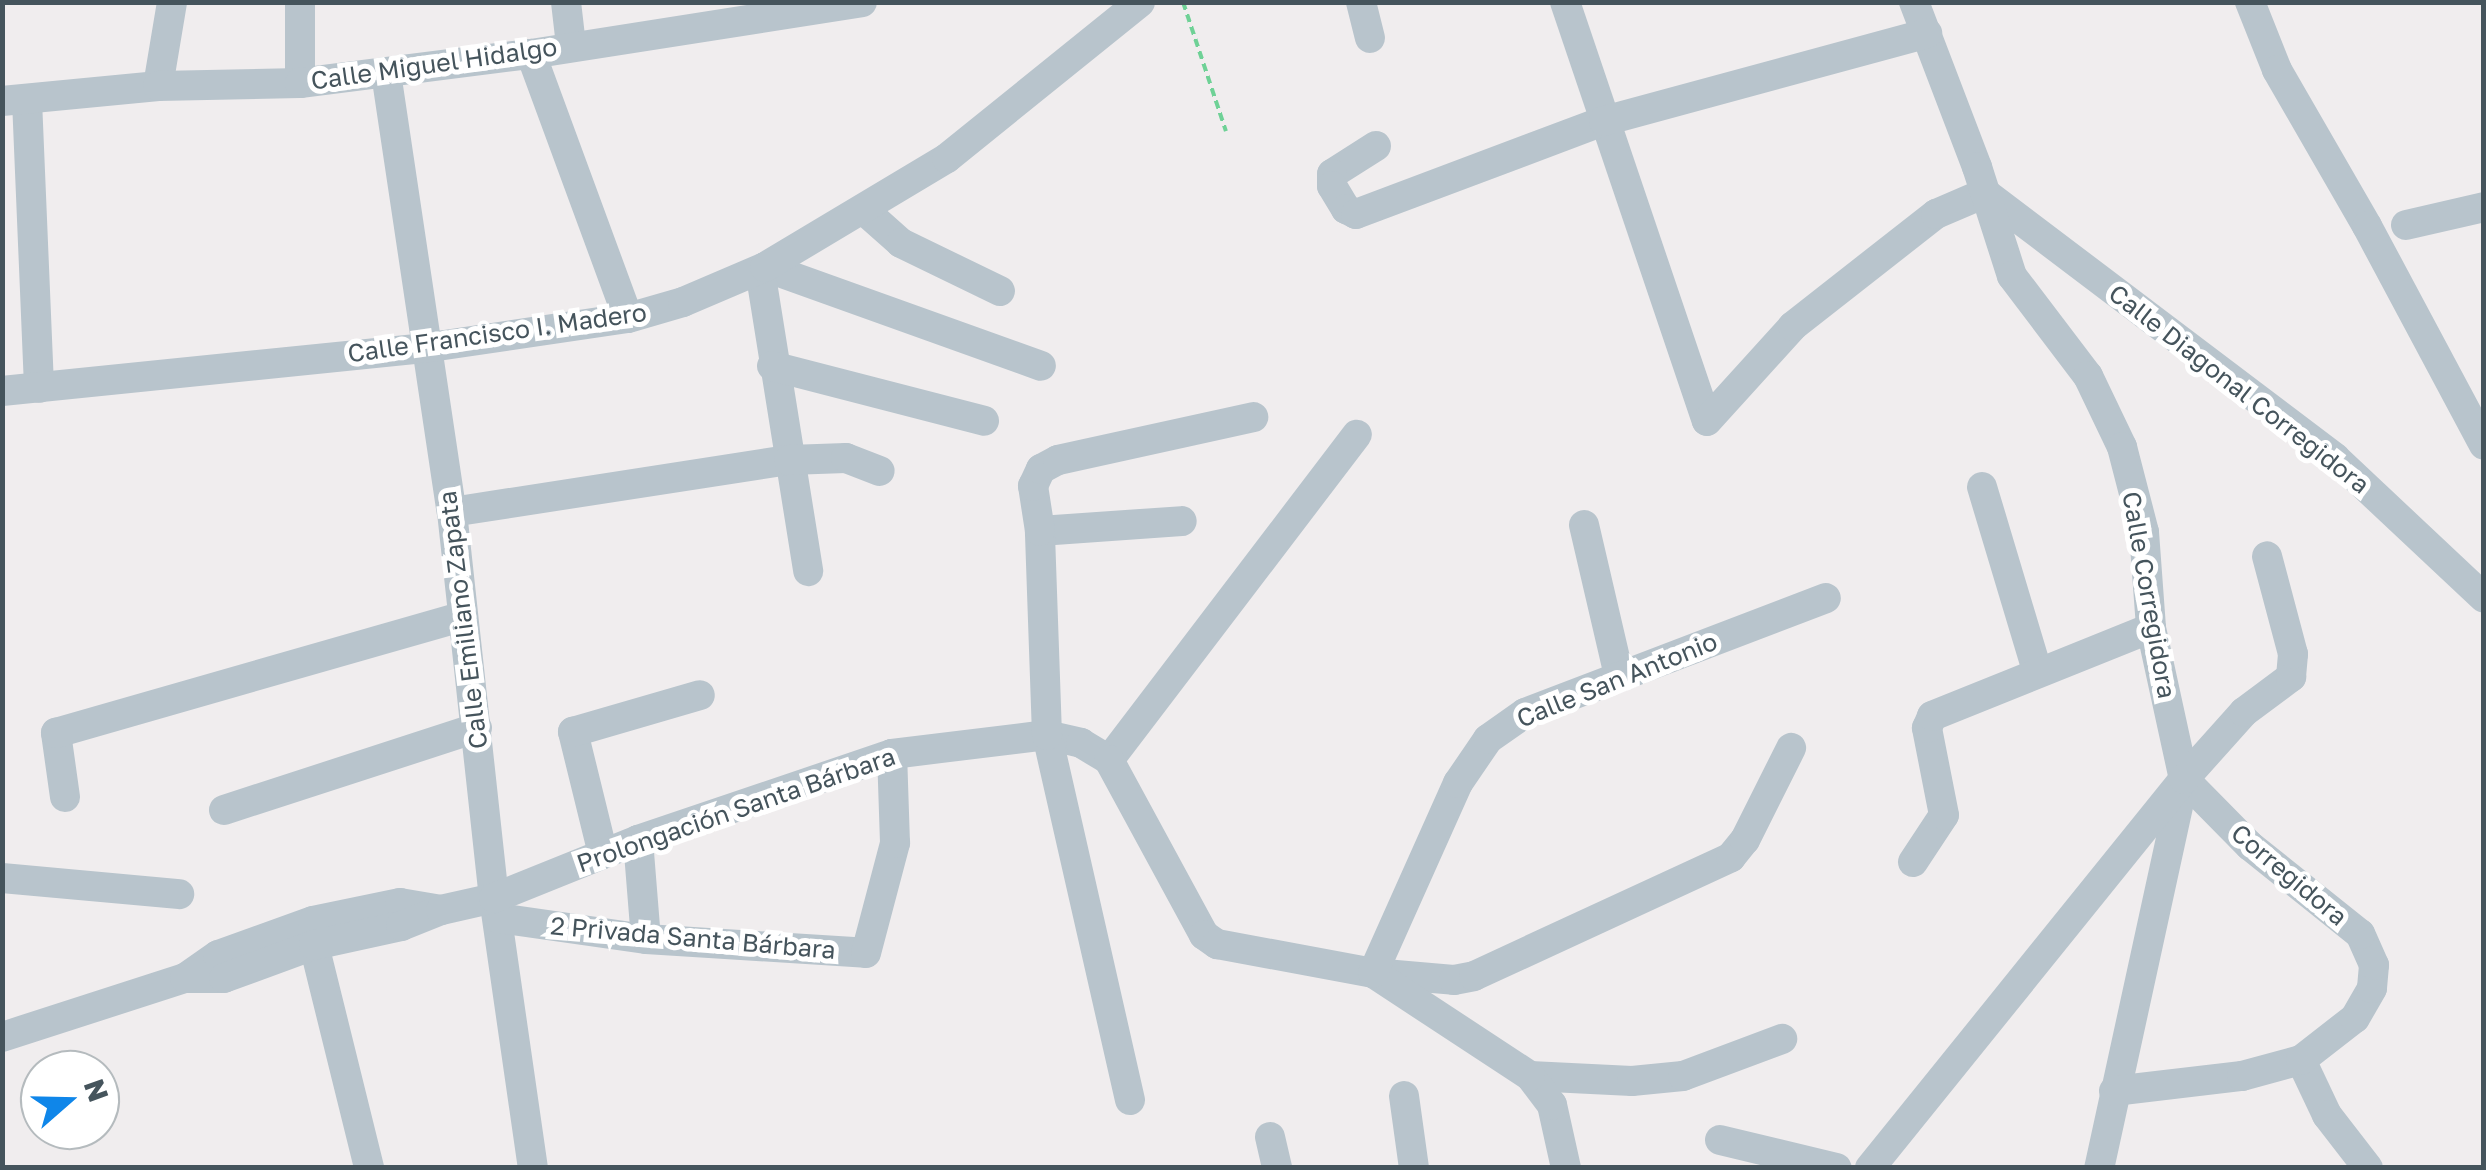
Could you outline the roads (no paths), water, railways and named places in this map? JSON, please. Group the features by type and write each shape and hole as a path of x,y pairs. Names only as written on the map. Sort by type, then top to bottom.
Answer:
{"street":[{"path":"158,86 172,2"},
{"path":"300,2 300,83"},
{"path":"566,2 570,45"},
{"name":"Calle Francisco I. Madero","path":"2,391 424,348 628,318 762,269 864,211 947,158 1038,89 1140,2"},
{"path":"1361,2 1370,38"},
{"path":"1565,2 1708,421 1793,326 1936,214 1986,192"},
{"name":"Calle Corregidora","path":"1914,2 1986,192 2012,276 2088,376 2122,447 2144,532 2151,628 2184,779 2099,1168"},
{"path":"2250,2 2277,70 2368,226 2484,446"},
{"name":"Calle Miguel Hidalgo","path":"15,101 158,86 300,83 386,73 852,3"},
{"path":"1376,146 1332,174 1332,186 1346,209 1356,214 1604,121 1927,33"},
{"path":"531,54 628,318"},
{"name":"Calle Emiliano Zapata","path":"386,73 424,348 452,512 496,908 533,1168"},
{"path":"15,101 39,388"},
{"name":"Calle Diagonal Corregidora","path":"1986,192 2335,458 2484,598"},
{"path":"2406,225 2484,207"},
{"path":"864,211 900,243 1000,291"},
{"path":"808,571 772,366 762,269 1041,366"},
{"path":"772,366 984,421"},
{"path":"1130,1100 1047,735 1040,531 1033,486 1041,469 1058,460 1252,418"},
{"path":"1357,436 1108,760 1204,935 1231,949 1373,973 1454,980 1474,976 1731,856 1745,840 1791,748"},
{"path":"452,512 788,460 846,458 880,471"},
{"path":"1982,487 2037,670"},
{"path":"1040,531 1182,521"},
{"path":"1584,525 1619,674"},
{"path":"1870,1168 2184,779 2244,712 2292,676 2294,654 2267,556"},
{"name":"Calle San Antonio","path":"1373,973 1458,783 1488,739 1525,712 1826,598"},
{"path":"65,797 56,733 461,618"},
{"path":"1913,862 1944,815 1928,728 1932,716 2037,670 2151,628"},
{"path":"604,854 572,732 700,695"},
{"path":"224,810 477,728"},
{"name":"Prolongación Santa Bárbara","path":"186,978 218,954 313,921 400,904 441,910 496,908 638,840 892,754 1047,735 1082,743 1108,760"},
{"name":"2 Privada Santa Bárbara","path":"496,908 646,939 866,953 895,842 892,754"},
{"name":"Corregidora","path":"2114,1091 2242,1076 2301,1060 2355,1018 2372,988 2374,965 2360,934 2250,846 2184,779"},
{"path":"638,840 646,939"},
{"path":"2,878 179,894"},
{"name":"Prolongación Santa Bárbara","path":"2,1037 186,978 224,978 314,945 402,926 441,910"},
{"path":"314,945 368,1168"},
{"path":"1373,973 1530,1076 1552,1105 1566,1168"},
{"path":"1530,1076 1632,1081 1683,1076 1782,1040"},
{"path":"2301,1060 2328,1116 2368,1168"},
{"path":"1404,1096 1414,1168"},
{"path":"1270,1137 1278,1168"},
{"path":"1720,1140 1775,1161 1837,1168"}]}
